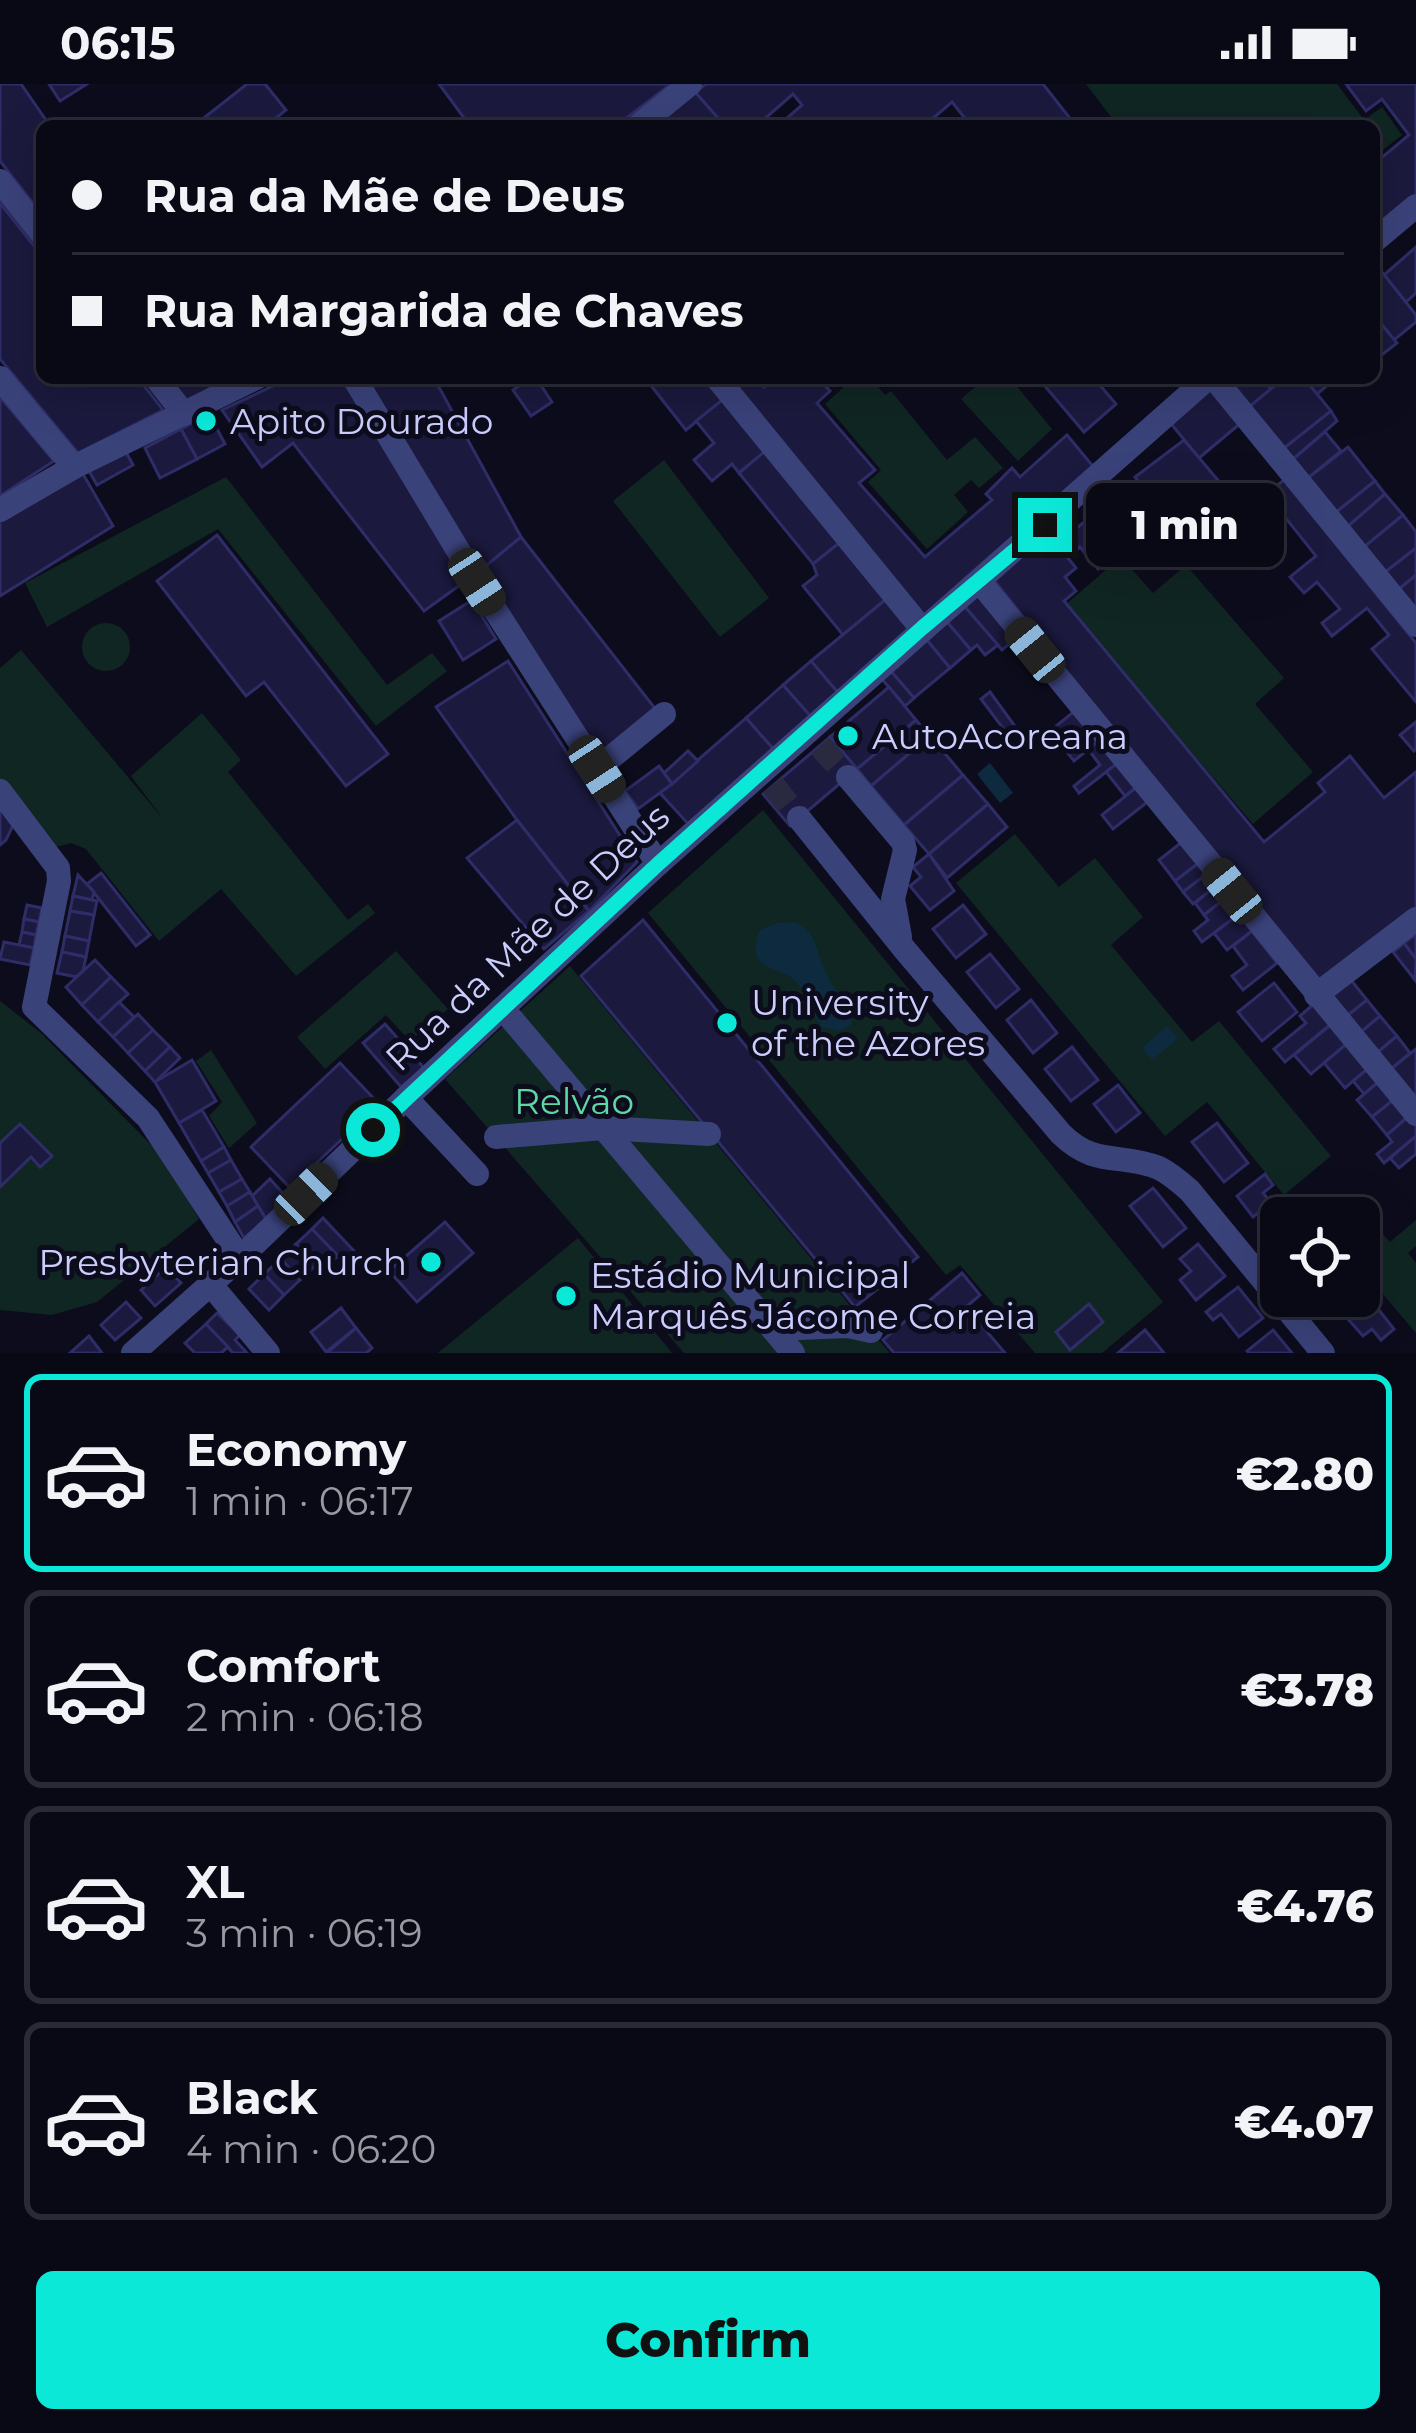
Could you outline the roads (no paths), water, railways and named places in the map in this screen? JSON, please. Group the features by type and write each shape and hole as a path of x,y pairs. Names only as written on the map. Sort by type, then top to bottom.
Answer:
{"street":[{"path":"645,120 690,84"},
{"path":"0,181 36,226"},
{"path":"1380,236 1416,206"},
{"path":"0,378 74,466"},
{"path":"161,384 184,414"},
{"path":"0,510 74,466 244,384"},
{"path":"358,384 477,582 658,864"},
{"path":"722,384 922,628"},
{"name":"Rua da Mãe de Deus","path":"133,1353 658,864 814,739 922,628 1204,384"},
{"path":"1216,384 1416,625"},
{"path":"979,581 1416,1114"},
{"path":"597,769 664,714"},
{"path":"848,777 903,842 893,899 905,950"},
{"path":"0,791 58,868 34,1007 148,1118 240,1258"},
{"path":"799,818 905,950 1077,1149 1091,1156 1142,1163 1173,1176 1323,1353"},
{"path":"1316,995 1416,920"},
{"path":"504,1010 793,1353"},
{"path":"406,1097 477,1174"},
{"path":"496,1137 604,1128 709,1134"},
{"path":"211,1285 268,1353"},
{"path":"772,1328 848,1326 871,1331"}],"water":[{"path":"990,763 1013,793 1000,803 977,774"},
{"path":"796,922 812,938 847,1007 852,1024 840,1031 821,1027 798,984 756,954 760,930"},
{"path":"1167,1026 1178,1038 1152,1060 1142,1048"}],"tunnel":[{"path":"820,746 848,777"},
{"path":"773,785 799,818"}],"place":[{"name":"Apito Dourado","path":"206,421"},
{"name":"AutoAcoreana","path":"848,736"},
{"name":"University of the Azores","path":"727,1023"},
{"name":"Presbyterian Church","path":"431,1262"},
{"name":"Estádio Municipal Marquês Jácome Correia","path":"566,1296"}],"park label":[{"name":"Relvão","path":"574,1101"}]}
